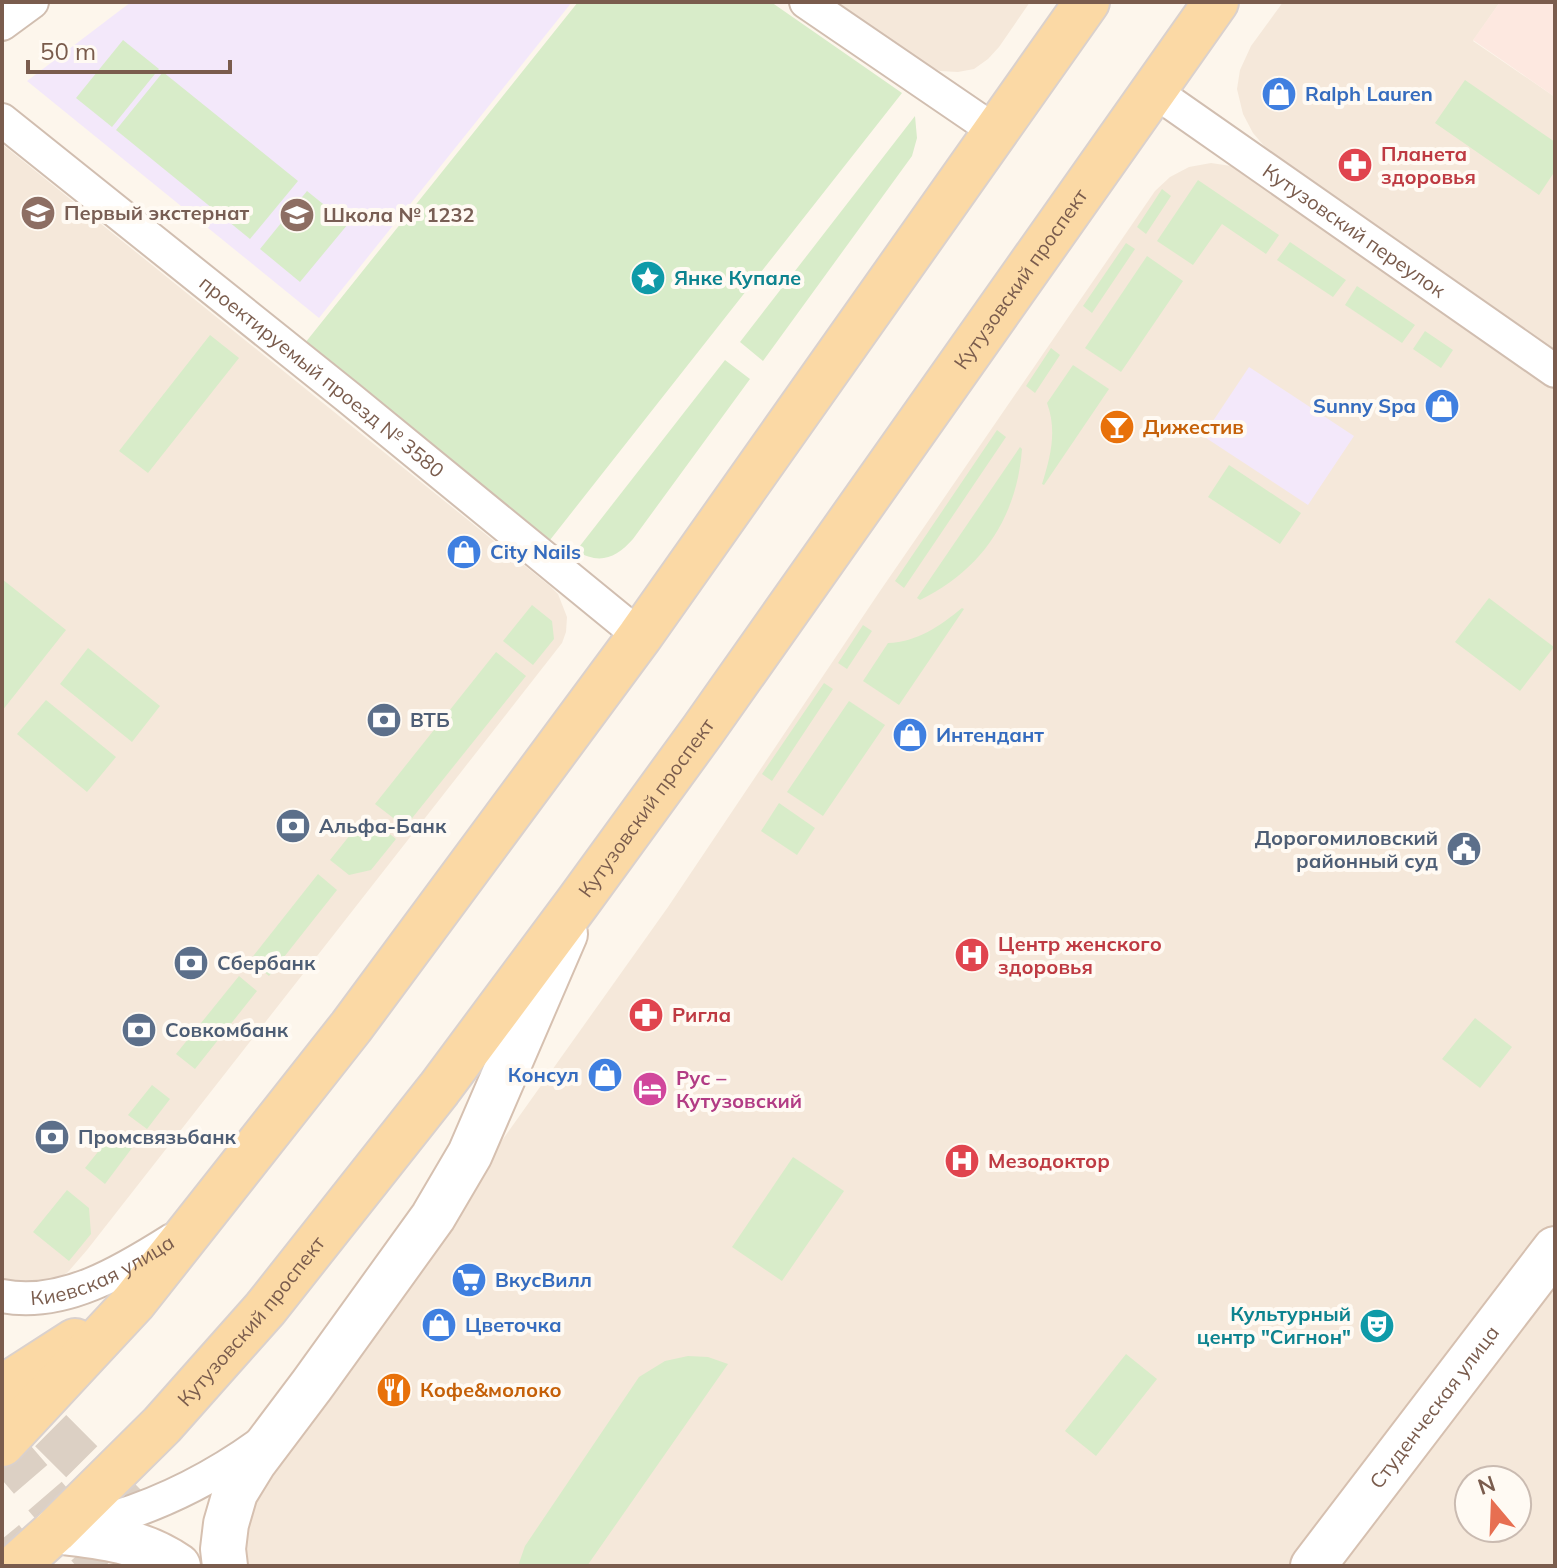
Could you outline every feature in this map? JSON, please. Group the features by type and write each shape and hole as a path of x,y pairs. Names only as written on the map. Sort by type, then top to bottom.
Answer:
{"main road":[{"path":"2,1444 134,1302 351,1027 640,636 1087,2"},
{"name":"Кутузовский проспект","path":"16,1566 52,1549 265,1309 439,1089 720,705 1216,2"},
{"path":"2,1388 134,1302"}],"street":[{"path":"2,24 32,2"},
{"path":"806,2 995,131"},
{"name":"Кутузовский переулок","path":"1154,91 1555,371"},
{"name":"проектируемый проезд № 3580","path":"2,120 640,636"},
{"path":"225,1566 223,1549 226,1524 235,1493 254,1462 433,1217 470,1154 578,902"},
{"name":"Киевская улица","path":"2,1296 46,1298 93,1283 139,1261 195,1225"},
{"name":"Студенческая улица","path":"1313,1566 1555,1249"},
{"path":"52,1549 232,1464 277,1432"},
{"path":"52,1549 111,1537 145,1548 178,1566"}],"shaded area":[{"name":"Школа № 1232","path":"131,2 572,2 319,318 27,81"},
{"path":"835,2 1030,2 988,59 974,69 958,72 940,71 924,64"},
{"path":"1283,2 1500,2 1473,41 1555,97 1555,352 1274,155 1253,133 1243,114 1237,89 1240,70 1251,46"},
{"path":"1500,2 1555,2 1555,97 1473,40"},
{"path":"2,144 551,587 558,594 567,617 562,643 87,1250 68,1272 55,1281 41,1285 2,1281"},
{"path":"1211,163 1247,172 1555,387 1555,1227 1298,1566 237,1566 252,1492 668,907 1155,191 1170,177 1189,167"},
{"path":"1249,367 1354,436 1308,505 1203,436"},
{"path":"1555,1270 1555,1566 1330,1566"}],"green space":[{"path":"578,2 771,2 902,93 550,540 305,343"},
{"path":"123,40 159,69 112,127 76,98"},
{"path":"163,72 298,181 250,239 116,130"},
{"path":"1465,80 1555,142 1555,171 1539,195 1435,123"},
{"path":"915,116 917,138 912,156 763,361 740,342"},
{"path":"1198,180 1279,235 1266,254 1222,224 1193,265 1157,241"},
{"path":"1162,189 1171,196 1146,234 1137,227"},
{"path":"307,191 348,224 300,282 260,249"},
{"path":"1290,242 1346,280 1333,297 1277,260"},
{"path":"1126,243 1135,249 1092,313 1083,306"},
{"path":"1147,256 1183,281 1121,372 1085,348"},
{"path":"1357,286 1415,325 1402,343 1345,305"},
{"path":"1425,331 1453,350 1441,368 1413,349"},
{"path":"210,335 239,358 148,473 119,451"},
{"path":"1051,348 1060,355 1035,393 1026,386"},
{"path":"725,360 750,379 633,539 620,551 607,557 593,558 576,551"},
{"path":"1073,365 1109,389 1044,485 1052,433 1047,403"},
{"path":"997,430 1006,437 904,588 895,581"},
{"path":"1020,447 1019,474 1013,497 992,539 978,557 942,588 920,600 917,598"},
{"path":"1229,465 1301,513 1280,544 1208,497"},
{"path":"2,579 66,630 2,711"},
{"path":"1489,598 1554,647 1520,691 1455,642"},
{"path":"532,605 552,621 554,639 533,665 503,641"},
{"path":"962,608 899,705 863,681 888,643 909,640 928,632"},
{"path":"863,625 872,631 847,669 838,663"},
{"path":"88,648 160,706 132,742 60,684"},
{"path":"496,652 526,676 405,827 375,804"},
{"path":"824,683 833,689 772,781 762,774"},
{"path":"46,700 116,757 87,792 17,734"},
{"path":"849,701 885,725 823,816 787,792"},
{"path":"779,803 815,828 797,855 761,831"},
{"path":"366,815 396,839 371,870 349,875 330,860"},
{"path":"318,874 337,890 269,976 250,960"},
{"path":"239,976 257,991 195,1069 176,1054"},
{"path":"1475,1018 1512,1047 1480,1088 1442,1059"},
{"path":"152,1085 170,1099 147,1129 128,1115"},
{"path":"113,1133 132,1148 105,1184 85,1168"},
{"path":"793,1157 844,1191 782,1281 732,1247"},
{"path":"67,1190 89,1208 91,1234 69,1261 33,1232"},
{"path":"1126,1354 1157,1379 1096,1456 1065,1431"},
{"path":"688,1356 708,1357 728,1364 587,1566 518,1566 525,1546 639,1377 665,1361"}],"tunnel":[{"path":"4,1384 131,1511"},
{"path":"2,1446 105,1566"},
{"path":"2,1539 24,1566"}],"place":[{"name":"Ralph Lauren","path":"1279,94"},
{"name":"Планета здоровья","path":"1355,165"},
{"name":"Первый экстернат","path":"38,213"},
{"name":"Школа № 1232","path":"297,215"},
{"name":"Янке Купале","path":"648,278"},
{"name":"Sunny Spa","path":"1442,406"},
{"name":"Дижестив","path":"1117,427"},
{"name":"City Nails","path":"464,552"},
{"name":"ВТБ","path":"384,720"},
{"name":"Интендант","path":"910,735"},
{"name":"Альфа-Банк","path":"293,826"},
{"name":"Дорогомиловский районный суд","path":"1464,849"},
{"name":"Центр женского здоровья","path":"972,955"},
{"name":"Сбербанк","path":"191,963"},
{"name":"Ригла","path":"646,1015"},
{"name":"Совкомбанк","path":"139,1030"},
{"name":"Консул","path":"605,1075"},
{"name":"Рус – Кутузовский","path":"650,1089"},
{"name":"Промсвязьбанк","path":"52,1137"},
{"name":"Мезодоктор","path":"962,1161"},
{"name":"ВкусВилл","path":"469,1280"},
{"name":"Цветочка","path":"439,1325"},
{"name":"Культурный центр \"Сигнон\"","path":"1377,1326"},
{"name":"Кофе&молоко","path":"394,1390"}]}
